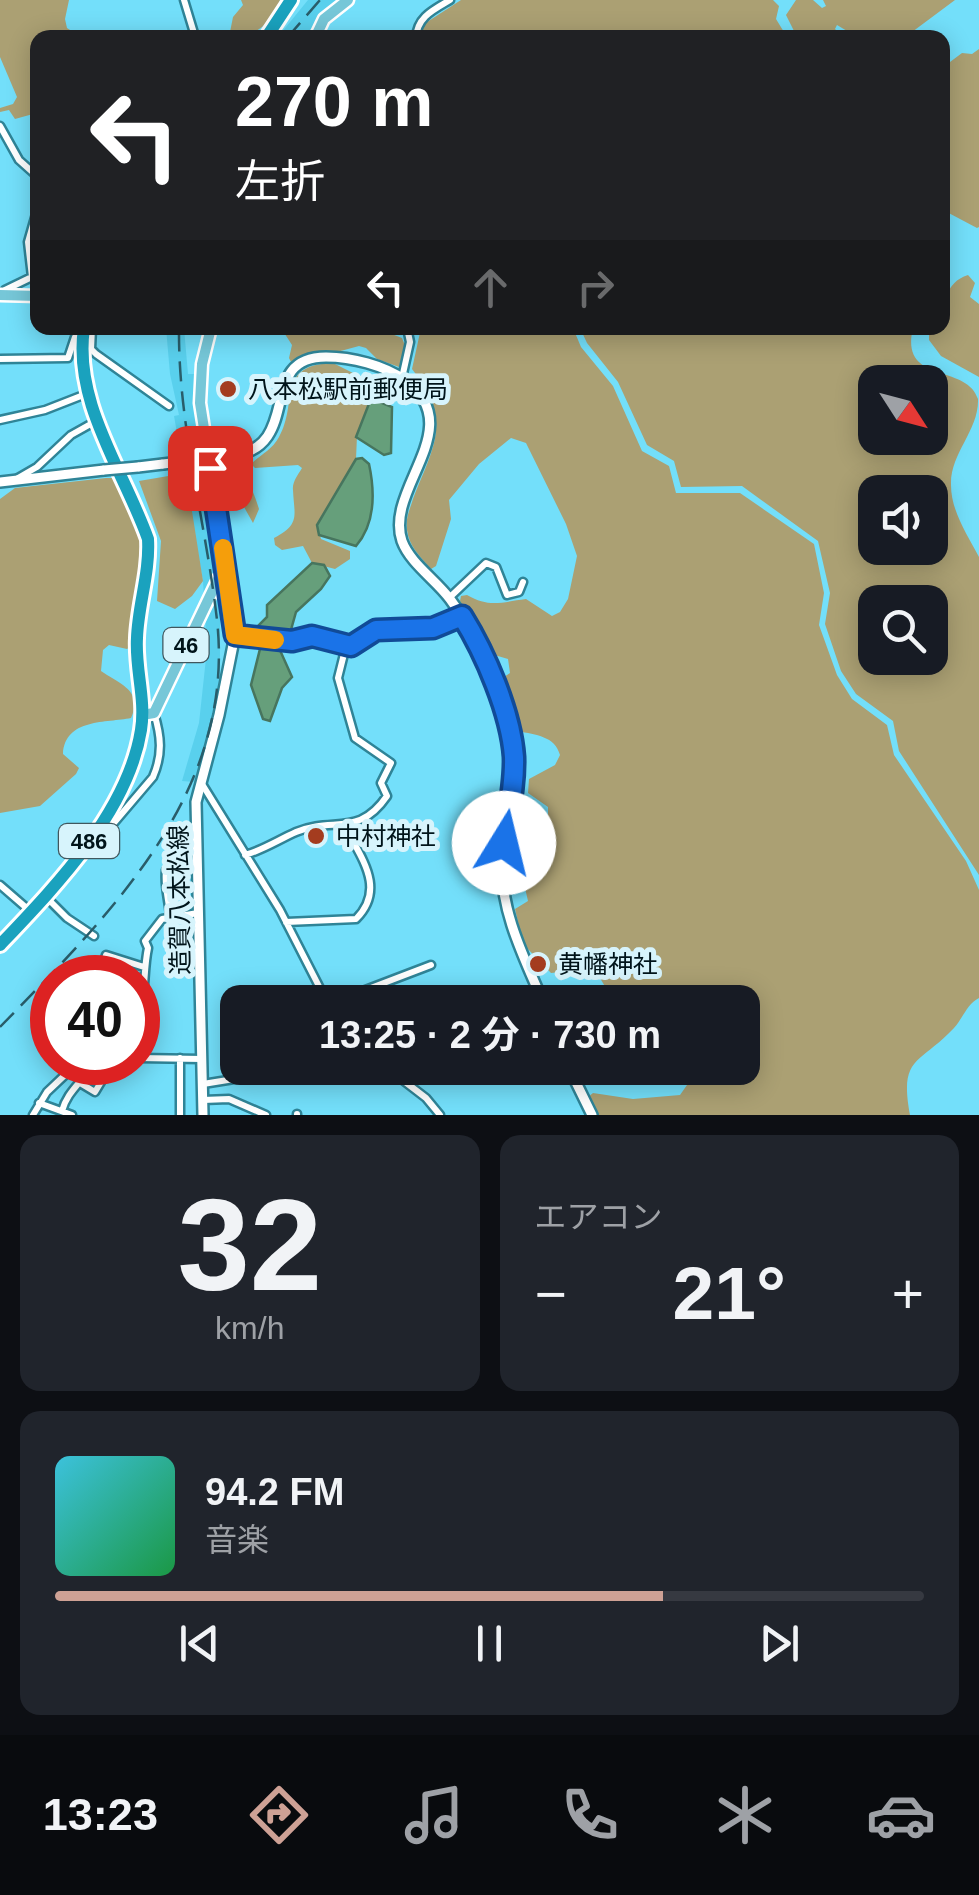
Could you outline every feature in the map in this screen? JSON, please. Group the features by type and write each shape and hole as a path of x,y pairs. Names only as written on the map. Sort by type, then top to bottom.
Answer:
{"highway":[{"path":"271,30 292,0"},
{"name":"486","path":"0,945 77,859 125,778 148,714 136,641 148,540 88,394 81,357 88,335"}],"main road":[{"path":"318,30 324,18 348,0"},
{"path":"2,295 30,296"},
{"path":"210,335 200,388 226,570"},
{"name":"46","path":"148,714 222,571 226,570"}],"street":[{"path":"184,0 193,30"},
{"path":"417,30 423,18 450,0"},
{"path":"0,126 19,160 30,170"},
{"path":"2,295 30,278"},
{"path":"0,359 68,358 77,335"},
{"path":"90,335 91,349 169,406"},
{"path":"402,378 408,335"},
{"path":"0,482 232,456 257,449 272,433 285,380 306,360 326,357 362,362 402,378 422,398 429,425 422,462 401,509 400,532 409,554 462,616 481,652 512,738 514,772 502,864 503,887 508,913 536,985"},
{"path":"0,420 46,410 88,394"},
{"path":"14,480 37,467 71,434 98,421"},
{"path":"449,598 486,563 496,568 507,595 519,592 523,582"},
{"name":"造賀八本松線","path":"203,1115 196,802 235,635 226,570"},
{"path":"235,635 292,641 312,636 346,646 376,630 433,628 462,616"},
{"path":"245,855 305,829 345,826 368,818 387,796 380,783 391,763 355,738 338,678 346,646"},
{"path":"77,859 87,855 153,777 161,736 148,714"},
{"path":"202,784 286,922 319,985"},
{"path":"286,922 356,919 365,908 372,880 345,826"},
{"path":"166,870 164,889 170,916"},
{"path":"0,885 31,912"},
{"path":"45,896 66,918 94,936"},
{"path":"147,955 144,942 162,919 198,913"},
{"path":"375,985 430,965"},
{"path":"160,1058 202,1059"},
{"path":"180,1058 180,1115"},
{"path":"203,1084 220,1081"},
{"path":"33,1115 56,1085"},
{"path":"62,1112 66,1096 78,1085"},
{"path":"409,1085 440,1115"},
{"path":"577,1085 592,1115"},
{"path":"203,1100 230,1099 266,1115"},
{"path":"39,1103 72,1115"}],"shaded area":[{"path":"0,0 69,0 65,19 70,30 30,30 30,115 15,119 9,110 0,112 17,97 0,57"},
{"path":"241,0 280,0 261,28 230,30 233,17 243,5"},
{"path":"308,0 339,0 310,30 284,30"},
{"path":"461,0 773,0 779,6 776,19 783,30 423,30 424,24"},
{"path":"796,0 813,0 822,8 826,6 823,0 955,0 915,30 845,30 837,25 836,30 794,30 786,15"},
{"path":"979,49 977,228 950,214 950,62 962,53 972,54"},
{"path":"968,275 975,283 970,297 979,304 979,377 941,356 929,340 929,335 950,335 950,289"},
{"path":"167,335 185,335 188,374 198,374 220,585 220,676 212,726 194,782 182,781 199,723 207,649 203,581"},
{"path":"286,335 393,335 402,338 406,348 399,367 377,359 359,346 337,352 318,351 291,362 292,345"},
{"path":"419,335 576,335 613,386 642,451 669,466 676,493 740,493 814,544 824,593 819,625 837,675 852,699 887,725 894,755 966,861 979,890 979,998 910,1071 910,1115 597,1115 588,1097 593,1093 633,1099 680,1095 687,1085 760,1085 760,985 604,985 582,960 570,961 561,972 551,973 523,944 515,909 528,901 523,879 532,863 532,841 548,822 548,807 528,793 529,779 555,765 560,755 549,740 518,731 501,679 510,673 508,659 491,654 460,601 461,596 467,595 489,603 526,599 552,616 560,612 568,599 577,556 566,524 526,443 511,438 479,464 449,500 451,519 436,566 431,569 416,551 407,526 436,433 436,419 425,387 412,369"},
{"path":"583,335 912,335 911,346 924,365 858,365 858,455 948,455 948,376 971,388 978,399 977,411 955,463 951,485 957,513 979,557 979,875 899,751 893,721 856,694 841,671 825,624 830,593 818,541 742,486 681,487 674,461 647,445 618,382"},
{"path":"333,363 365,379 370,401 357,436 356,459 317,525 321,539 350,551 350,559 335,569 312,563 303,546 282,550 275,545 274,538 294,518 293,487 302,468 255,468 251,464 279,437 296,378 315,365"},
{"path":"370,401 392,407 391,453 384,455 356,437"},
{"path":"362,458 369,464 372,507 367,528 356,546 319,535 317,525 356,459"},
{"path":"232,464 246,477 255,497 259,509 253,523 244,507 225,497 220,489 215,467"},
{"path":"186,473 203,581 175,609 157,601 161,541 139,481"},
{"path":"120,478 145,548 131,646 127,649 109,645 103,650 101,671 128,689 134,709 131,718 89,724 71,734 63,754 79,768 40,806 0,813 0,499 15,488"},
{"path":"312,563 324,565 330,576 296,612 289,637 251,633 267,617 267,605"},
{"path":"261,645 279,648 292,677 282,688 270,721 263,719 251,685"}],"railway":[{"path":"294,30 320,0"},
{"path":"0,1027 122,895 157,846 185,795 206,741 218,683 217,620 183,401 179,335"}],"slow traffic":[{"path":"223,548 235,635 275,640"}],"place":[{"name":"八本松駅前郵便局","path":"228,389"},
{"name":"中村神社","path":"316,836"},
{"name":"黄幡神社","path":"538,964"}],"route":[{"path":"210,468 235,635 279,641 312,636 351,646 376,630 433,628 462,616 481,652 512,738 514,772 504,843"}]}
